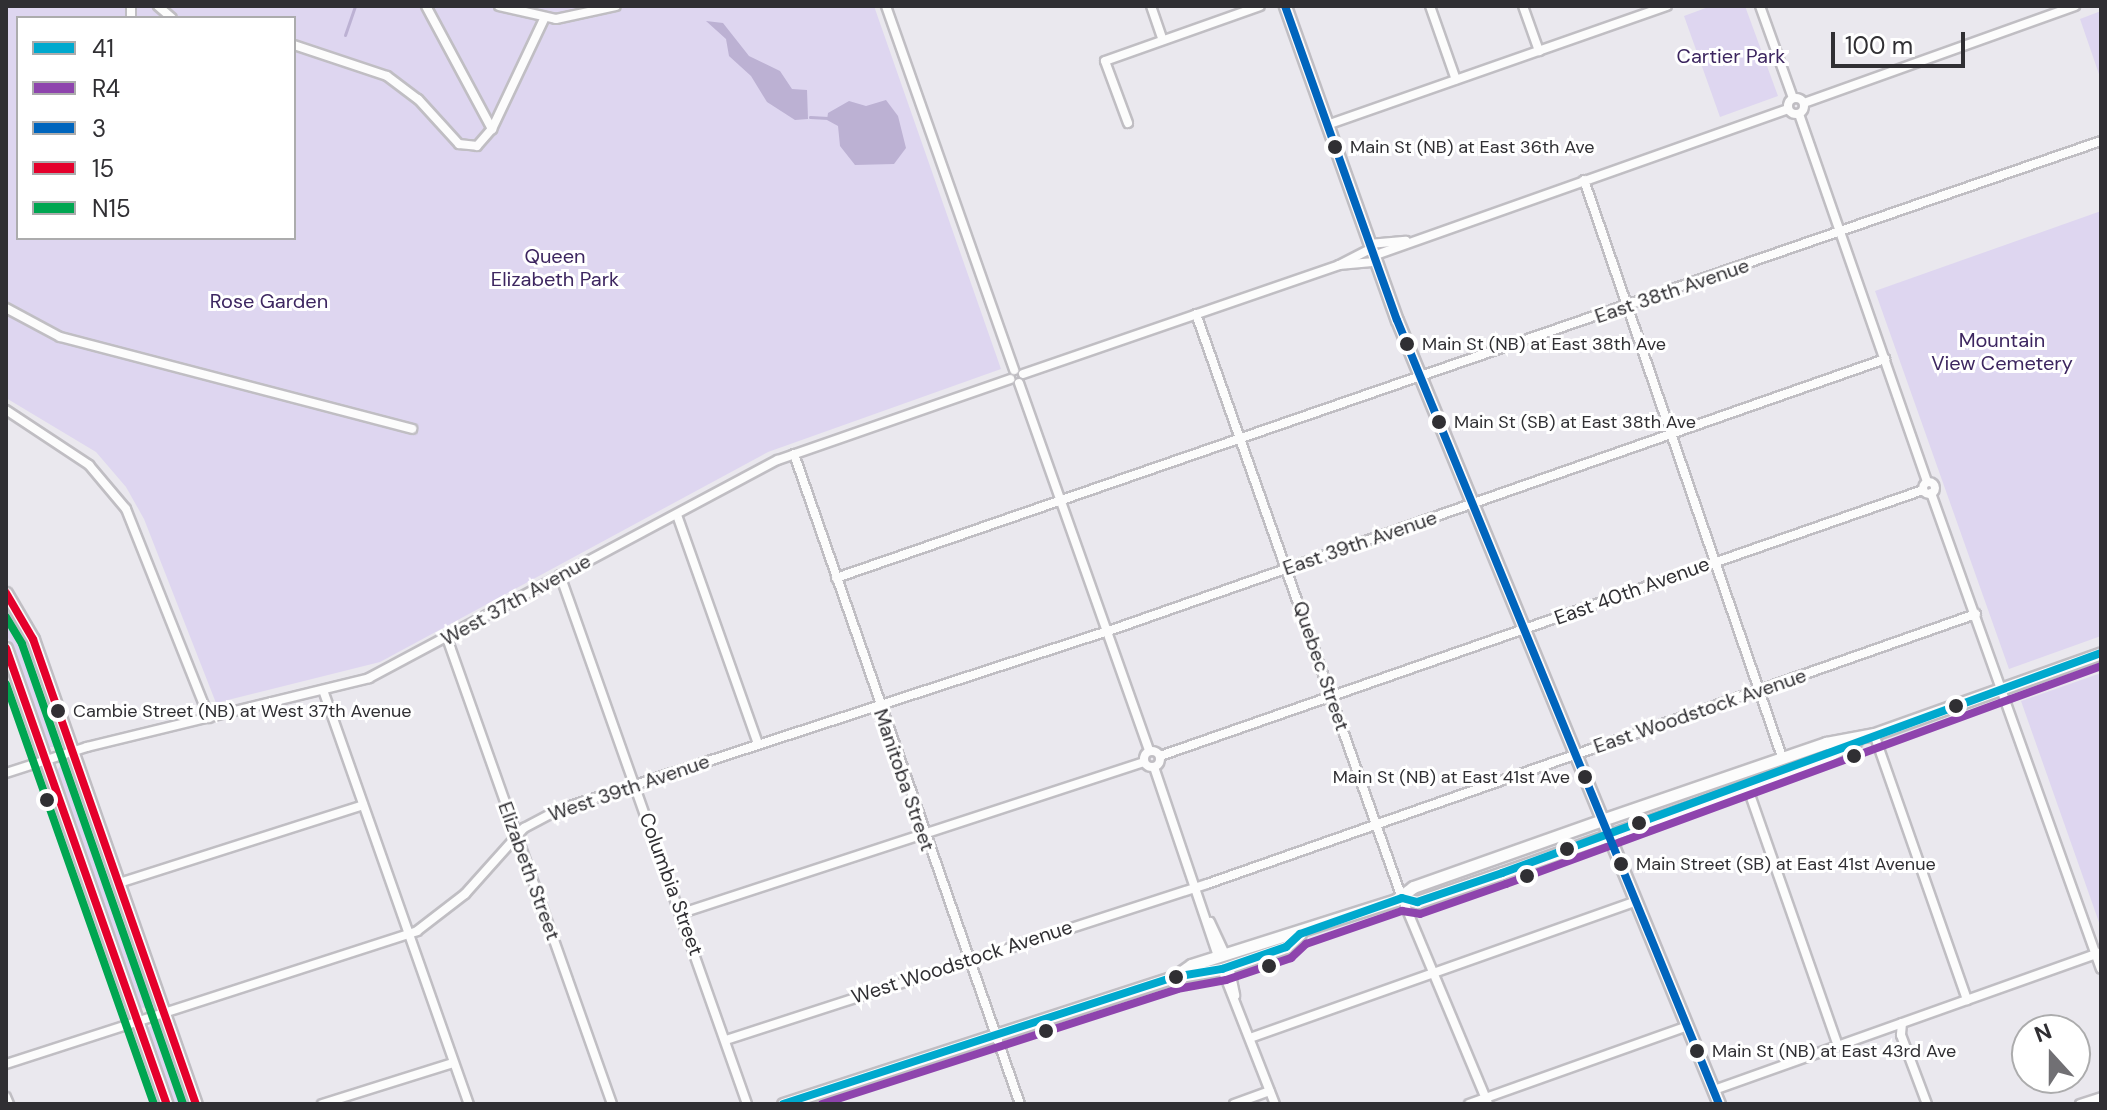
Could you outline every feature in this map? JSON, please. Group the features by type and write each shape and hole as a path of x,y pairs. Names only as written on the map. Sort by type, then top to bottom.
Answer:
{"main road":[{"path":"1285,6 1372,253 1421,378 1719,1104"},
{"path":"6,593 33,639 196,1104"},
{"path":"6,648 167,1104"},
{"path":"783,1104 1174,977 1221,955 1282,934 1300,934 1402,898 1413,887 1602,820 1782,757 1874,734 2101,653"},
{"path":"1402,898 1417,902 1831,756 1861,738"},
{"path":"1174,977 1193,978 1226,968 1286,947 1300,934"}],"street":[{"path":"426,6 492,129"},
{"path":"499,6 544,19 616,6"},
{"path":"886,6 1149,751 1144,762"},
{"path":"1151,6 1163,40"},
{"path":"1128,123 1105,61 1260,6"},
{"path":"1430,6 1456,80"},
{"path":"1523,6 1539,51"},
{"path":"1327,125 1667,6"},
{"path":"1760,6 1793,98 1788,109 1799,114"},
{"path":"1793,98 1804,103 2075,6"},
{"path":"296,46 397,82 459,144 477,146 492,129 544,19"},
{"path":"1804,103 1799,114 1927,488 2003,688 2098,953 2101,969"},
{"name":"West 37th Avenue","path":"6,773 73,752 369,678 794,454 1788,109"},
{"name":"East 38th Avenue","path":"836,578 1062,503 2101,141"},
{"path":"1584,180 1782,757"},
{"path":"6,308 60,337 412,429"},
{"name":"Quebec Street","path":"1196,314 1402,898 1486,1101"},
{"name":"East 39th Avenue","path":"1107,631 1885,359"},
{"path":"6,410 89,465 126,509 209,718"},
{"name":"Manitoba Street","path":"794,454 878,705 1020,1104"},
{"name":"East 40th Avenue","path":"1160,756 1927,488"},
{"path":"677,515 758,744"},
{"name":"Columbia Street","path":"560,575 747,1104"},
{"name":"East Woodstock Avenue","path":"1197,887 1976,614"},
{"name":"West 39th Avenue","path":"6,1064 408,934 435,921 465,894 517,836 558,810 1107,631"},
{"name":"Elizabeth Street","path":"447,638 612,1104"},
{"path":"323,690 469,1104"},
{"path":"1874,734 1967,1000"},
{"path":"1149,751 1160,756 1154,767"},
{"path":"682,913 1144,762 1154,767 1221,955"},
{"path":"1747,786 1838,1046"},
{"path":"119,883 363,805"},
{"name":"West Woodstock Avenue","path":"726,1040 1197,887"},
{"path":"1250,1038 1636,901"},
{"path":"1714,1090 2098,953"},
{"path":"1226,968 1275,1104"},
{"path":"1902,1023 1901,1035 1927,1104"},
{"path":"1469,1104 1486,1101 1688,1026"},
{"path":"322,1104 453,1063"},
{"path":"1234,1104 1270,1091"},
{"path":"6,1097 9,1104"},
{"path":"2080,1104 2101,1097"}],"green space":[{"name":"Queen Elizabeth Park","path":"6,6 874,6 1001,369 768,452 380,662 216,703 144,519 126,487 96,452 6,398"},
{"name":"Cartier Park","path":"1711,6 1745,6 1778,96 1720,117 1684,16"},
{"path":"2101,11 2101,80 2080,19"},
{"name":"Mountain View Cemetery","path":"2101,211 2101,636 2009,669 1875,291"},
{"path":"6,602 27,641 59,747 47,747 6,632"},
{"path":"2101,673 2101,928 2021,701"},
{"path":"64,762 153,1002 151,1009 138,1007 56,771"},
{"path":"160,1023 189,1104 172,1104 145,1028"}],"shaded area":[{"path":"706,21 723,23 749,56 780,71 792,89 807,90 808,119 795,120 767,102 751,76 729,56 726,39"},
{"path":"886,100 898,116 906,148 894,164 855,165 840,146 838,126 827,120 828,113 849,101 866,106"}],"waterway":[{"path":"345,35 355,6"},
{"path":"810,117 828,118"}],"transit line":[{"name":"3","path":"1285,6 1397,320 1719,1104"},
{"name":"15","path":"6,593 33,639 196,1104"},
{"name":"N15","path":"6,617 22,644 183,1104"},
{"name":"15","path":"6,648 167,1104"},
{"name":"41","path":"783,1104 1174,977 1222,969 1286,947 1300,934 1402,898 1417,902 1502,873 2101,653"},
{"name":"R4","path":"822,1104 1177,989 1226,980 1291,958 1306,944 1402,911 1420,914 2101,666"},
{"name":"N15","path":"6,684 154,1104"}],"place":[{"name":"Main St (NB) at East 36th Ave","path":"1335,147"},
{"name":"Main St (NB) at East 38th Ave","path":"1407,344"},
{"name":"Main St (SB) at East 38th Ave","path":"1439,422"},
{"name":"Cambie Street (NB) at West 37th Avenue","path":"58,711"},
{"name":"Main St (NB) at East 41st Ave","path":"1585,777"},
{"name":"Main Street (SB) at East 41st Avenue","path":"1621,864"},
{"name":"Main St (NB) at East 43rd Ave","path":"1697,1051"}],"park label":[{"name":"Rose Garden","path":"269,301"}]}
